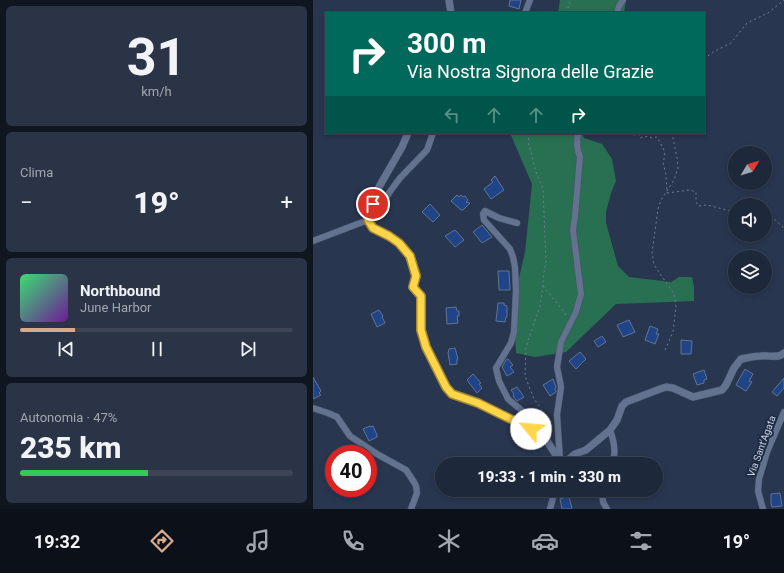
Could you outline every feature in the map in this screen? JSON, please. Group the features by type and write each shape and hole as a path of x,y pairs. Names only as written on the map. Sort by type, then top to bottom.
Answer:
{"street":[{"path":"449,0 451,12"},
{"path":"525,12 530,0"},
{"path":"617,12 623,0"},
{"path":"368,220 379,187 402,147 408,134"},
{"path":"313,241 368,220 378,214 389,193 400,178 427,150 433,134"},
{"path":"561,457 557,415 561,387 557,367 561,342 576,312 581,294 573,230 580,156 577,152 578,134"},
{"path":"517,223 499,218 485,211 483,214 484,220 510,249 515,267 517,291 514,332 511,343 496,368 499,381 508,399 544,429 547,436 547,441"},
{"path":"368,220 373,228 399,243 410,256 416,276 413,287 421,296 421,330 426,347 446,387 452,394 492,409 539,433 547,441 558,457"},
{"path":"572,457 586,450 610,430 617,420 622,406 629,400 667,387 673,388 693,397 721,390 727,385 734,368 741,359 762,356 777,356 784,353"},
{"path":"313,408 337,417 350,436 377,454 406,470 415,482 417,493 411,509"},
{"name":"Via Sant'Agata","path":"763,509 758,491 759,479 767,452 784,412"},
{"path":"610,430 615,448 614,457"},
{"path":"549,509 553,497"},
{"path":"603,497 603,502 607,509"}],"path":[{"path":"567,12 571,0"},
{"path":"705,58 713,52 731,43 747,23 768,13 784,0"},
{"path":"528,134 534,165 543,189 546,262 538,313 526,347 525,376 534,399 558,430"},
{"path":"639,134 640,138 649,136 652,138 657,137 659,140 665,156 663,162 666,175 667,193"},
{"path":"665,350 673,332 676,306 674,294 654,265 651,253 658,209 661,200 667,193 678,168 672,134"},
{"path":"667,193 690,190 696,192 696,202 699,206 707,205 728,210"},
{"path":"772,218 784,228"},
{"path":"543,286 565,313 568,330"}],"green space":[{"path":"560,0 626,0 624,12 558,12"},
{"path":"510,134 582,134 584,138 602,144 612,159 616,181 606,212 606,223 618,266 629,277 671,282 679,277 692,277 694,301 616,304 566,352 535,357 516,353 514,318 516,291 525,252 532,184"}],"building":[{"path":"510,0 521,0 519,9 509,6"},
{"path":"495,176 504,190 491,199 484,189 493,182 491,180"},
{"path":"457,195 459,197 461,195 463,197 465,196 468,200 466,202 470,203 463,210 451,201"},
{"path":"430,204 440,215 433,222 422,212"},
{"path":"482,225 492,237 482,243 473,232"},
{"path":"455,230 464,240 455,247 445,236"},
{"path":"498,271 509,271 510,290 499,290"},
{"path":"498,303 504,303 504,305 507,306 507,317 505,322 496,321"},
{"path":"456,307 457,311 459,311 459,316 457,316 458,323 447,324 446,308"},
{"path":"379,310 385,323 377,327 371,314"},
{"path":"629,320 635,332 623,337 617,325"},
{"path":"650,326 658,329 656,334 659,334 655,344 645,340"},
{"path":"602,336 606,342 598,347 594,341"},
{"path":"681,340 692,341 691,354 681,354"},
{"path":"455,348 458,359 457,364 450,365 448,353 449,349"},
{"path":"580,352 586,359 576,369 569,361"},
{"path":"508,359 513,365 510,367 514,372 507,376 502,367"},
{"path":"745,369 753,374 749,381 752,382 746,391 736,385"},
{"path":"704,370 707,379 704,380 704,383 697,385 693,374"},
{"path":"473,374 481,383 479,384 482,388 477,393 467,380"},
{"path":"313,377 321,391 319,393 321,395 313,399"},
{"path":"784,378 784,388 777,396 772,392"},
{"path":"553,379 556,392 550,396 543,385"},
{"path":"517,387 524,397 517,401 511,390"},
{"path":"373,426 377,437 369,441 363,429"},
{"path":"780,493 782,506 772,507 771,494"},
{"path":"569,497 572,509 562,509 560,499"}],"route":[{"path":"373,204 368,220 373,228 399,243 410,256 416,276 413,287 421,296 421,330 426,347 446,387 452,394 492,409 531,429"}]}
